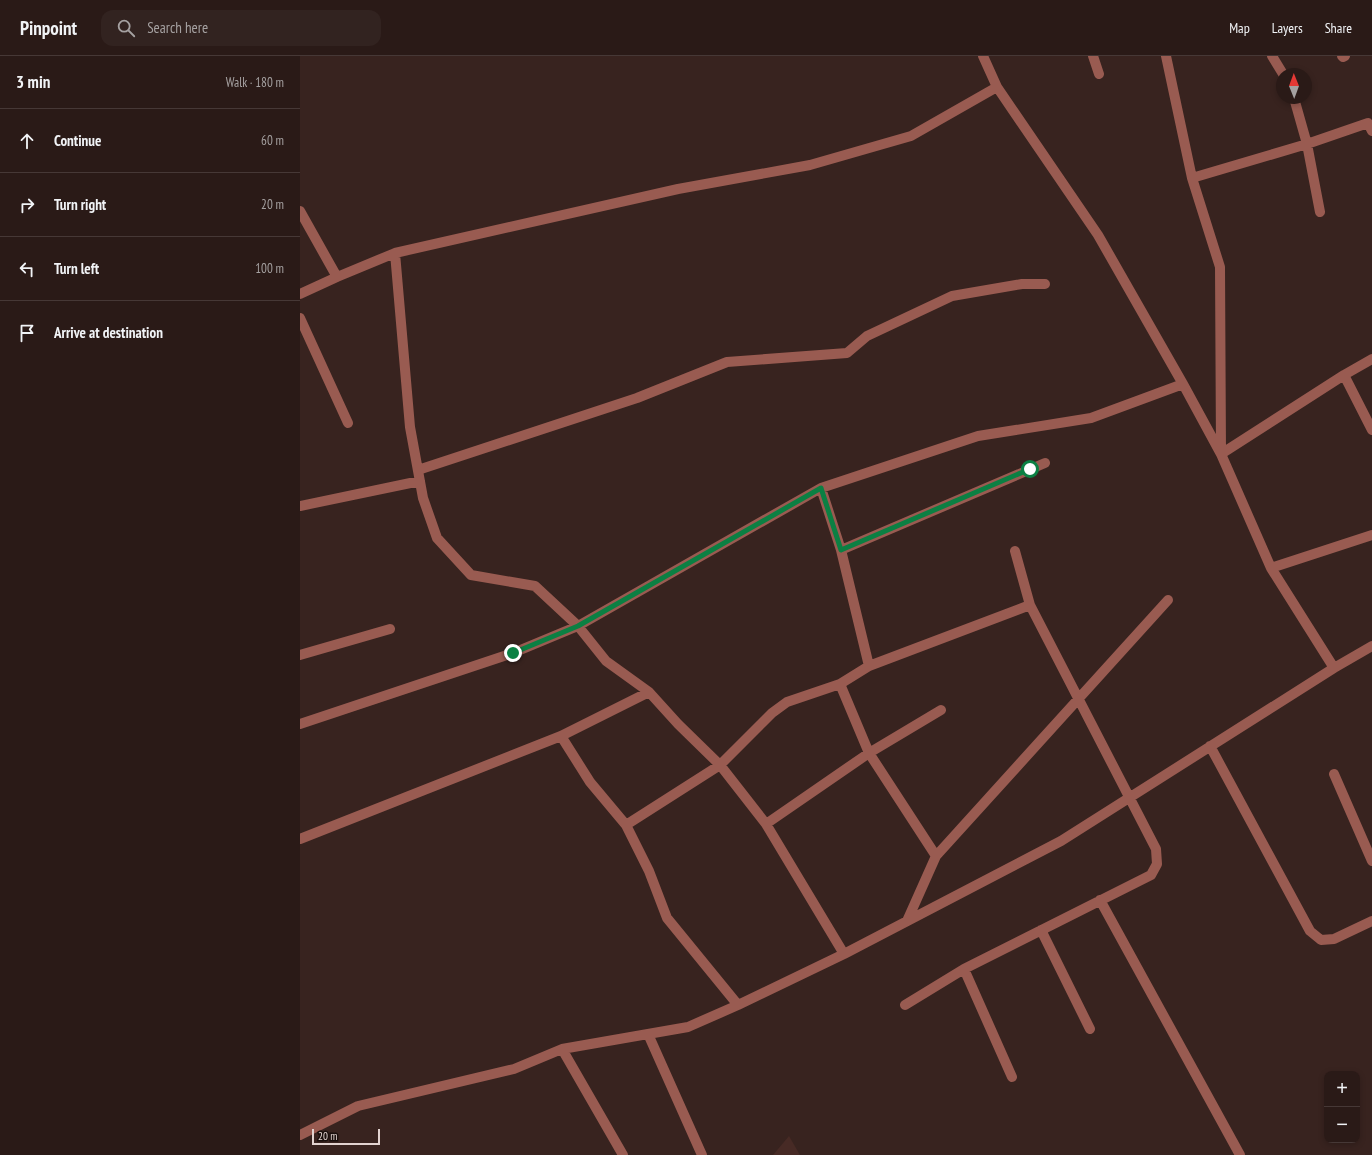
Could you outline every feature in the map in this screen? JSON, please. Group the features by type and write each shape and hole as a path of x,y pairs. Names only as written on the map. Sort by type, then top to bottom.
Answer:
{"street":[{"path":"983,56 997,87 1098,235 1183,384 1220,454 1271,568 1334,668"},
{"path":"1093,56 1099,74"},
{"path":"1166,56 1192,178 1220,268 1220,454"},
{"path":"1272,56 1279,68"},
{"path":"300,294 395,253 678,189 810,165 911,136 997,87"},
{"path":"1296,104 1307,144 1320,212"},
{"path":"1192,178 1307,144 1368,124 1372,131"},
{"path":"300,211 337,277"},
{"path":"395,253 410,427 423,498 437,538 470,575 535,586 578,626 606,662 649,692 678,724 720,765 766,824 844,954"},
{"path":"418,470 637,398 727,362 847,353 867,336 952,296 1022,284 1045,284"},
{"path":"300,318 348,423"},
{"path":"1220,454 1344,375 1372,359"},
{"path":"1344,375 1372,430"},
{"path":"300,724 513,653 578,626 821,488 978,436 1090,418 1183,384"},
{"path":"841,550 1045,463"},
{"path":"300,506 420,481"},
{"path":"821,488 841,550 869,666"},
{"path":"1271,568 1372,535"},
{"path":"905,1004 964,969 1151,875 1157,864 1156,849 1030,605 1015,550"},
{"path":"907,921 936,856 1079,700 1168,600"},
{"path":"626,825 720,765 772,713 787,702 840,684 869,666 1030,605"},
{"path":"300,655 390,629"},
{"path":"300,1135 358,1106 514,1068 562,1049 688,1027 738,1005 844,954 1060,841 1334,668 1372,646"},
{"path":"840,684 869,753 936,856"},
{"path":"300,839 561,736 649,692"},
{"path":"766,824 869,753 941,710"},
{"path":"561,736 590,782 626,825 649,871 667,918 738,1005"},
{"path":"1210,746 1310,930 1321,940 1334,939 1372,922"},
{"path":"1334,774 1372,862"},
{"path":"1100,900 1240,1155"},
{"path":"1041,930 1090,1029"},
{"path":"964,969 1012,1077"},
{"path":"648,1034 702,1155"},
{"path":"562,1049 623,1155"}],"shaded area":[{"path":"789,1136 800,1155 773,1155"}],"route":[{"path":"513,653 578,626 821,488 841,550 1030,469"}]}
